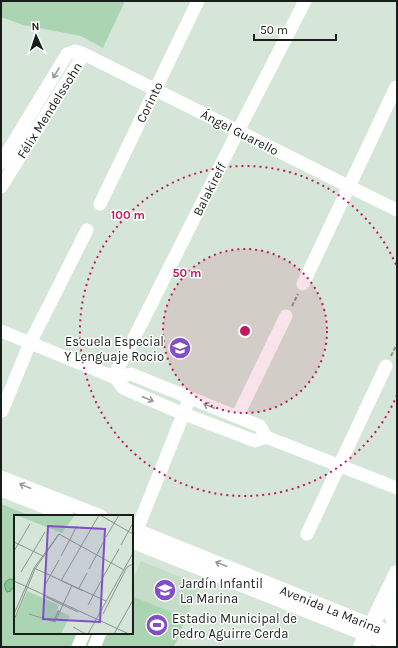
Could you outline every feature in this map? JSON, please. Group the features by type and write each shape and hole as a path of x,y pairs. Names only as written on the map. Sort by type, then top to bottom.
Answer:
{"main road":[{"path":"366,636 397,573"},
{"path":"388,593 390,610 397,628"}],"street":[{"name":"Corinto","path":"100,204 198,1"},
{"name":"Balakireff","path":"115,377 238,130 305,1"},
{"name":"Félix Mendelssohn","path":"1,163 67,54 75,51 84,54 1,187"},
{"name":"Ángel Guarello","path":"84,54 397,210"},
{"path":"303,284 350,187 396,86"},
{"path":"2,411 30,343 87,230"},
{"path":"237,417 286,316"},
{"path":"1,332 115,377 123,388 184,414 254,441 266,437 397,488"},
{"path":"307,534 386,366"},
{"path":"115,377 131,374 260,426 266,437"},
{"path":"133,537 191,398"},
{"path":"1,477 42,499 66,515"},
{"path":"1,490 42,499 78,512 95,515"},
{"name":"Avenida La Marina","path":"133,537 273,592 366,636 396,647"},
{"path":"78,647 84,634"},
{"path":"94,647 100,634"},
{"name":"Avenida La Marina","path":"366,636 397,636"}],"path":[{"path":"286,316 303,284"}],"shaded area":[{"path":"1,1 125,1 103,48 81,36 23,25 1,17"},
{"name":"Estadio Municipal de Pedro Aguirre Cerda","path":"1,504 28,515 14,515 14,634 133,634 133,596 186,618 174,647 1,647"},
{"name":"Jardín Infantil La Marina","path":"141,561 200,585 186,618 133,596 133,580"},
{"path":"10,579 14,580 14,588 11,589 11,591 7,592 5,588 6,581"}],"place":[{"name":"Escuela Especial Y Lenguaje Rocio","path":"180,348"},
{"name":"Jardín Infantil La Marina","path":"165,590"},
{"name":"Estadio Municipal de Pedro Aguirre Cerda","path":"157,625"}]}
